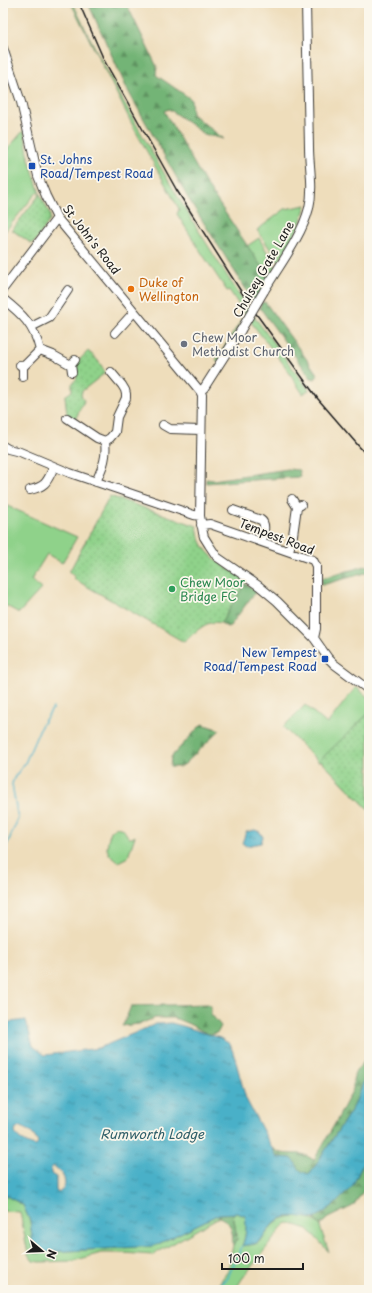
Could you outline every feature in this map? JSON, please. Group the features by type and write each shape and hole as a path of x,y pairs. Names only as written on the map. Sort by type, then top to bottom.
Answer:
{"street":[{"name":"Chulsey Gate Lane","path":"200,391 204,388 241,330 305,220 311,196 312,184 309,152 306,3"},
{"name":"St John's Road","path":"3,48 21,102 38,176 46,196 58,218 200,391"},
{"path":"3,289 58,218"},
{"path":"31,327 49,318 67,295"},
{"path":"3,299 21,313 31,327 40,350"},
{"path":"115,333 134,312"},
{"path":"40,350 73,366"},
{"path":"23,377 21,366 40,350"},
{"path":"105,441 115,432 118,417 126,394 122,385 111,372"},
{"path":"200,391 202,395 201,520 204,537 217,557 259,586 277,601 314,638 334,664 369,690"},
{"path":"67,418 94,436 105,441"},
{"path":"166,429 201,430"},
{"path":"96,482 106,457 105,441"},
{"name":"Tempest Road","path":"3,446 54,467 194,515 210,524 313,560 316,566 316,629 314,638"},
{"path":"30,490 41,489 46,483 54,467"},
{"path":"289,551 299,506 292,499"},
{"path":"243,514 246,506"},
{"path":"233,510 264,522 265,525 262,542"}],"green space":[{"path":"71,3 73,3 89,37 165,175 214,256 249,309 218,362 216,360 245,314 229,290 227,291 177,214 179,209 135,130"},
{"path":"88,3 126,3 157,67 156,75 191,99 192,114 224,139 204,134 169,109 164,111 206,184 269,278 254,302 188,198 127,89"},
{"path":"24,130 29,159 40,194 37,192 3,234 3,154"},
{"path":"40,194 50,214 50,220 32,244 12,230"},
{"path":"306,205 299,227 279,262 257,230 285,209"},
{"path":"259,238 276,267 269,278 247,246"},
{"path":"265,302 318,375 315,379 311,378 260,308 261,303"},
{"path":"253,315 309,390 303,394 285,366 250,321"},
{"path":"88,351 102,366 105,373 82,391 81,395 84,401 75,420 67,415 65,396 72,391 72,384 77,378 77,363"},
{"path":"288,469 299,470 300,477 206,483 206,479 213,480"},
{"path":"110,496 197,526 199,537 203,546 208,552 219,562 244,579 245,583 221,623 216,622 206,625 184,642 74,579 75,577 69,572"},
{"path":"3,504 77,537 62,563 47,554 31,580 41,589 19,613 3,604"},
{"path":"369,565 369,572 322,585 322,578"},
{"path":"245,583 256,591 230,626 227,627 221,623"},
{"path":"356,687 369,698 369,713 319,762 283,727 305,705 327,724"},
{"path":"369,713 369,810 320,760"},
{"path":"202,724 220,730 185,764 179,767 170,767 171,757"},
{"path":"117,827 123,829 129,838 135,836 128,857 118,862 109,854 107,849 111,831"},
{"path":"207,1004 211,1006 211,1014 221,1026 218,1032 214,1034 208,1034 174,1018 155,1018 139,1024 122,1026 131,1006"},
{"path":"369,1047 369,1067 354,1106 310,1174 300,1171 292,1159 277,1157 273,1148 276,1151 286,1154 302,1154 314,1160 353,1089 355,1072 363,1063"},
{"path":"369,1151 369,1183 353,1206 328,1218 320,1225 314,1219 334,1205 352,1187"},
{"path":"3,1194 23,1205 30,1221 34,1253 154,1246 219,1214 219,1217 153,1255 101,1253 73,1261 39,1262 33,1261 28,1254 20,1212 3,1211"},
{"path":"233,1213 238,1213 245,1216 246,1231 242,1246 258,1243 274,1224 281,1219 299,1216 310,1219 320,1225 329,1252 308,1229 289,1223 285,1224 235,1290 214,1290 228,1271 233,1245 237,1240"},
{"path":"233,1213 237,1240 233,1245 231,1228 224,1219 219,1217 219,1214"}],"water":[{"path":"255,830 260,832 263,837 261,843 246,846 242,843 246,832"},
{"name":"Rumworth Lodge","path":"26,1020 33,1046 45,1055 99,1048 156,1024 171,1023 220,1038 230,1044 246,1099 277,1157 293,1159 301,1171 310,1174 354,1106 369,1067 369,1151 352,1187 334,1205 314,1219 294,1216 284,1217 275,1222 257,1243 242,1246 245,1235 246,1220 245,1216 237,1213 219,1214 154,1246 34,1253 30,1221 23,1205 3,1194 3,1023","holes":["20,1127 29,1131 35,1137 38,1143 36,1146 27,1143 15,1133 16,1129","53,1166 60,1171 65,1183 62,1190 58,1193 56,1190 56,1177 51,1174 51,1169"]}],"waterway":[{"path":"3,854 18,819 12,784 14,778 25,763 41,726 53,708"},
{"path":"216,1290 223,1281 228,1278 232,1267 239,1256 242,1246"}],"railway":[{"path":"79,3 104,60 176,189 249,304 318,399 369,458"}],"place":[{"name":"St. Johns Road/Tempest Road","path":"32,166"},
{"name":"Duke of Wellington","path":"131,289"},
{"name":"Chew Moor Methodist Church","path":"184,344"},
{"name":"Chew Moor Bridge FC","path":"172,589"},
{"name":"New Tempest Road/Tempest Road","path":"325,659"}]}
